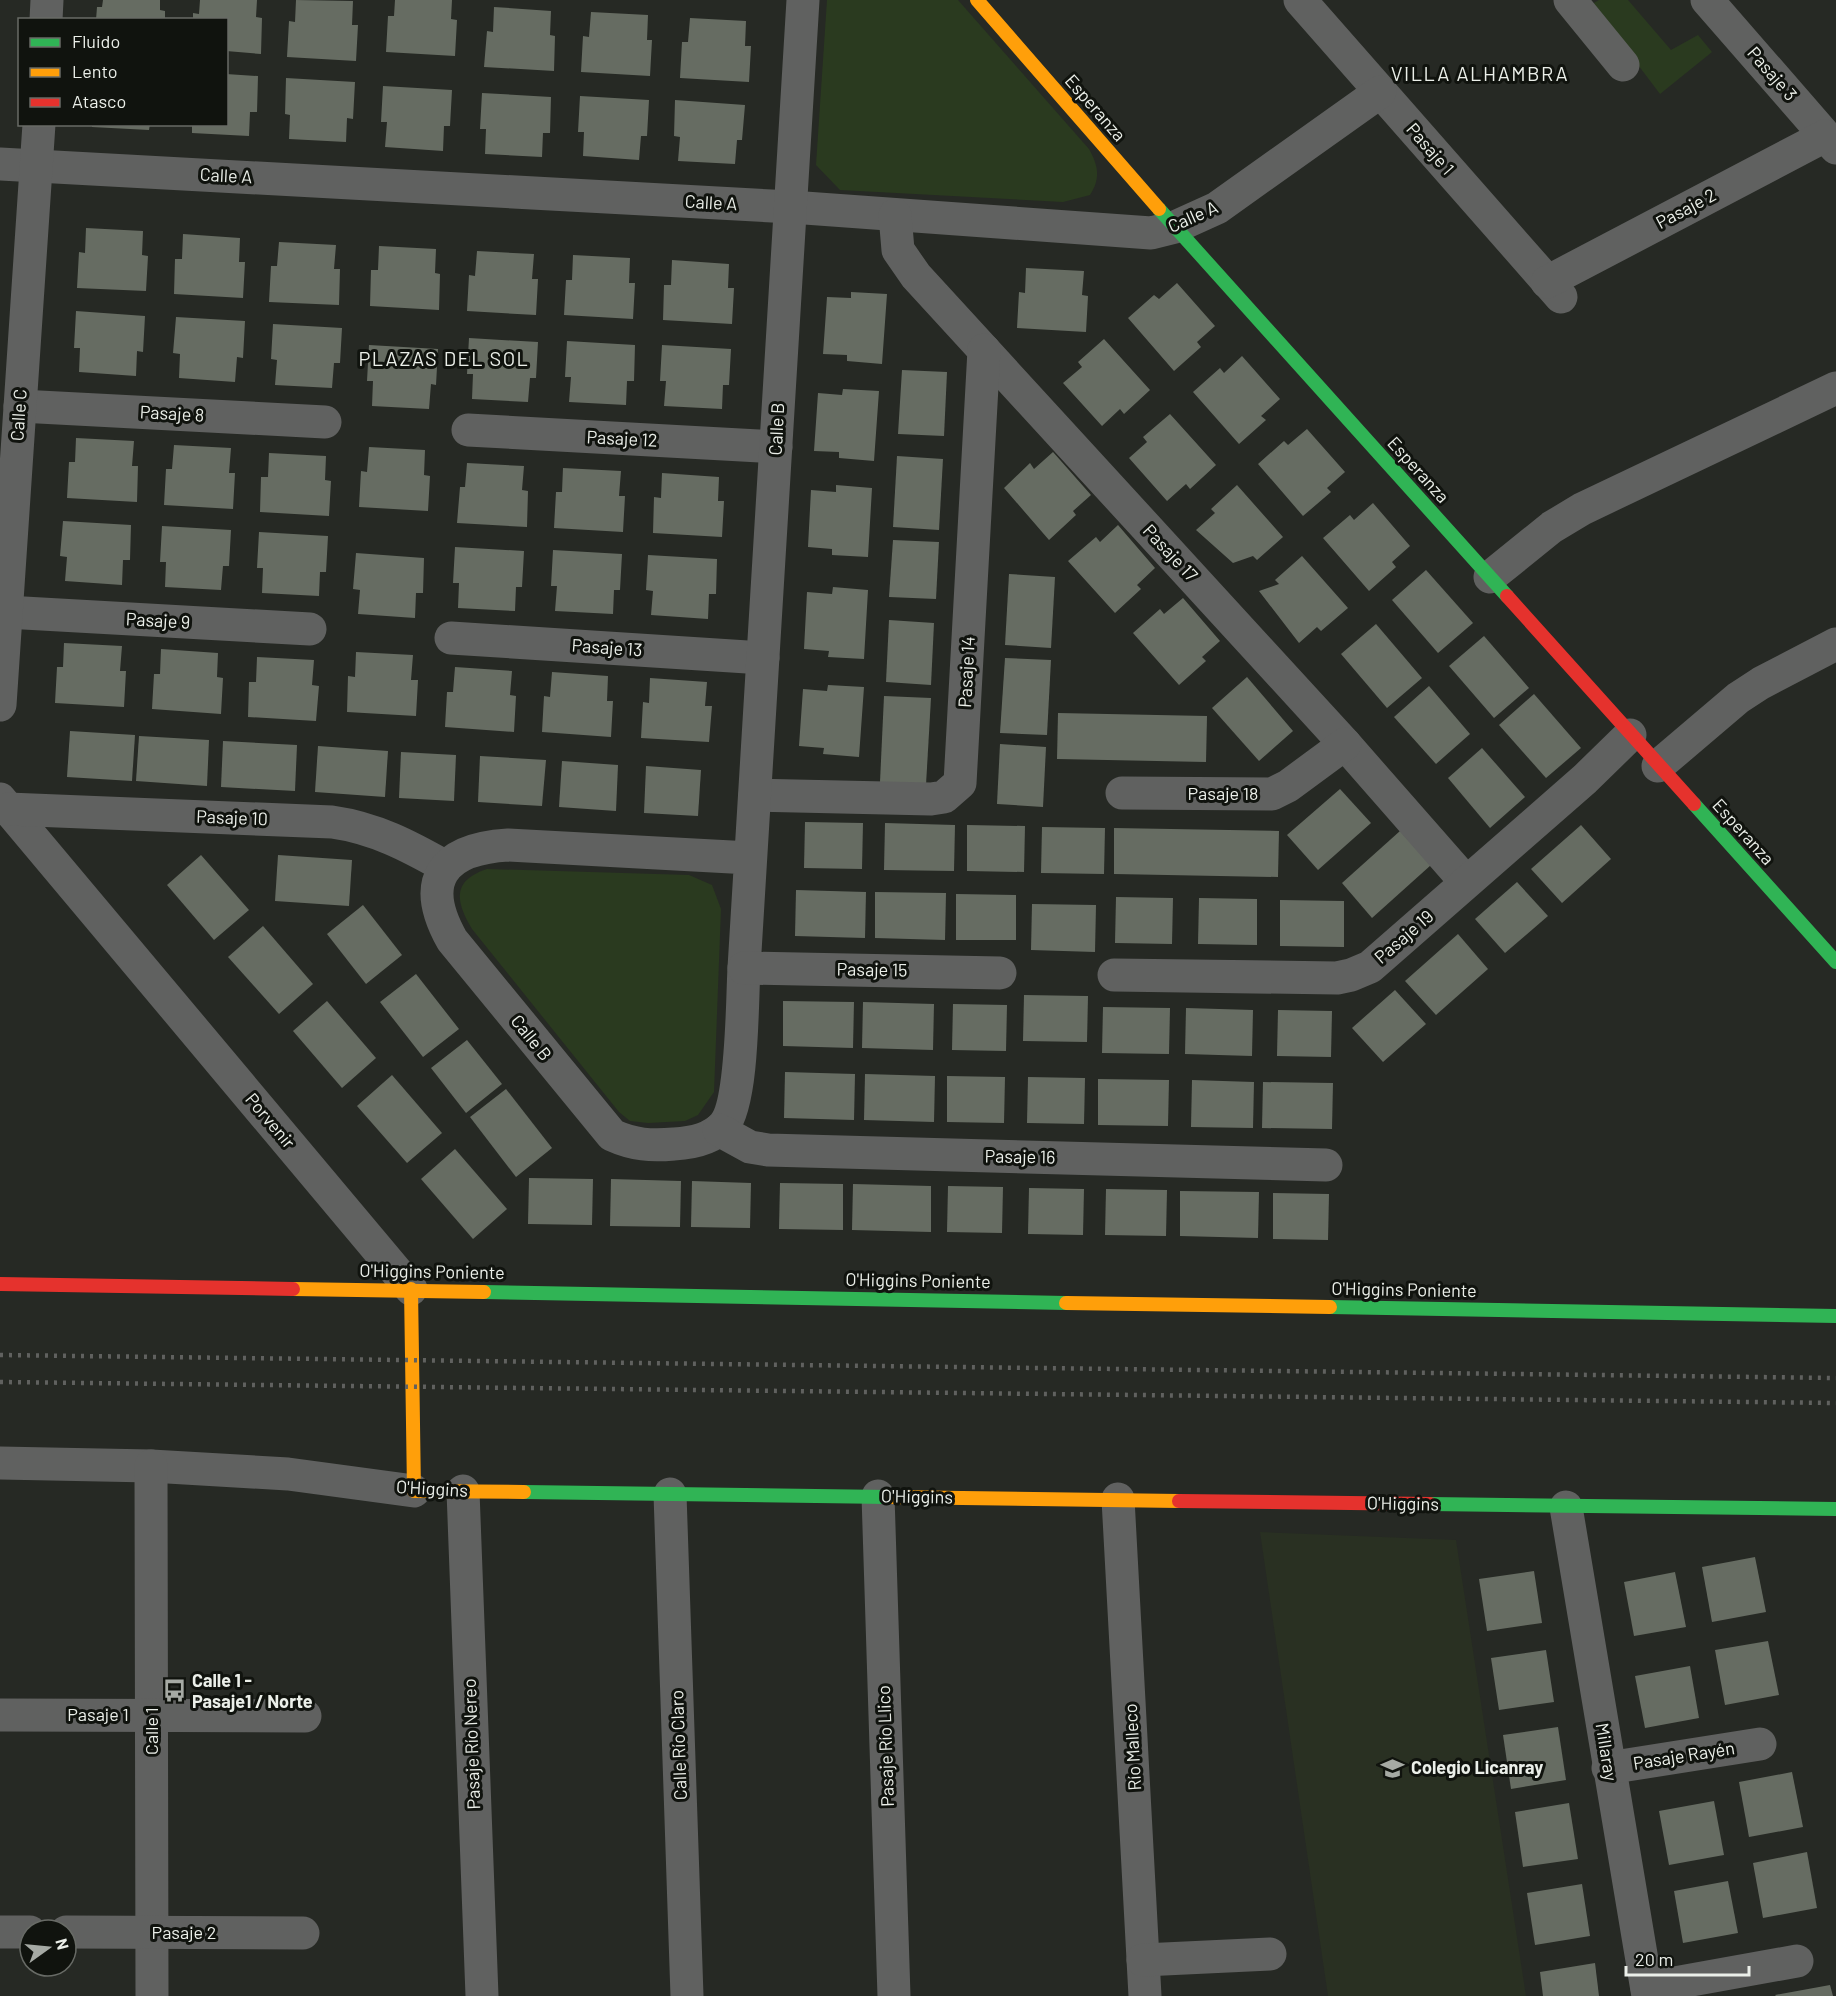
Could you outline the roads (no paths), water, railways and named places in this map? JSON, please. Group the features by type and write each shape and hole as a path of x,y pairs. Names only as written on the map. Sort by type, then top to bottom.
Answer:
{"street":[{"path":"46,18 47,0"},
{"name":"Calle B","path":"446,867 439,878 437,909 452,940 612,1135 646,1146 690,1143 719,1130 726,1123 735,1101 803,0"},
{"name":"Esperanza","path":"977,0 1175,227 1836,962"},
{"name":"Pasaje 1","path":"1300,0 1554,289"},
{"name":"Pasaje 3","path":"1707,0 1831,142"},
{"path":"1572,1 1623,65"},
{"name":"Calle A","path":"0,164 790,207 1151,233 1175,227 1217,208 1380,92"},
{"name":"Calle C","path":"0,705 39,126"},
{"name":"Pasaje 2","path":"1554,289 1831,142"},
{"name":"Pasaje 17","path":"895,215 898,250 916,276 1345,744 1466,882"},
{"name":"Pasaje 14","path":"754,795 932,799 944,797 960,783 984,350"},
{"path":"1490,577 1552,527 1582,509 1836,388"},
{"name":"Pasaje 8","path":"20,406 325,422"},
{"name":"Pasaje 12","path":"468,430 776,447"},
{"name":"Pasaje 9","path":"6,612 310,629"},
{"name":"Pasaje 13","path":"452,638 763,658"},
{"path":"1658,766 1738,698 1761,682 1836,644"},
{"name":"Pasaje 19","path":"1114,975 1337,978 1370,967 1585,779 1630,735"},
{"name":"Pasaje 18","path":"1122,793 1272,794 1288,786 1345,744"},
{"name":"Pasaje 10","path":"4,804 332,822 360,826 384,834 446,867"},
{"name":"Porvenir","path":"4,804 411,1289"},
{"path":"446,867 471,850 508,844 750,858"},
{"name":"Pasaje 15","path":"744,968 1000,973"},
{"name":"Pasaje 16","path":"719,1130 750,1147 768,1150 1326,1165"},
{"name":"O'Higgins Poniente","path":"0,1284 411,1289 1836,1316"},
{"path":"411,1289 414,1491"},
{"name":"O'Higgins","path":"0,1462 151,1466 288,1474 414,1491 1118,1498 1566,1507 1836,1509"},
{"name":"Calle 1","path":"151,1466 152,1996"},
{"name":"Pasaje Río Nereo","path":"463,1491 482,1996"},
{"name":"Calle Río Claro","path":"670,1494 687,1996"},
{"name":"Pasaje Río Llico","path":"878,1496 894,1996"},
{"name":"Río Malleco","path":"1118,1498 1145,1996"},
{"name":"Millaray","path":"1566,1507 1608,1768 1648,1992"},
{"name":"Pasaje 1","path":"0,1715 305,1716"},
{"name":"Pasaje Rayén","path":"1608,1768 1760,1744"},
{"path":"0,1932 18,1932"},
{"name":"Pasaje 2","path":"78,1932 303,1933"},
{"path":"1143,1960 1270,1954"},
{"path":"1648,1992 1797,1961"}],"railway":[{"path":"0,1355 1836,1378"},
{"path":"0,1382 1836,1403"}],"place":[{"name":"Calle 1 - Pasaje1 / Norte","path":"174,1691"},
{"name":"Colegio Licanray","path":"1393,1768"}],"district":[{"name":"VILLA ALHAMBRA","path":"1480,74"},
{"name":"PLAZAS DEL SOL","path":"444,359"}]}
